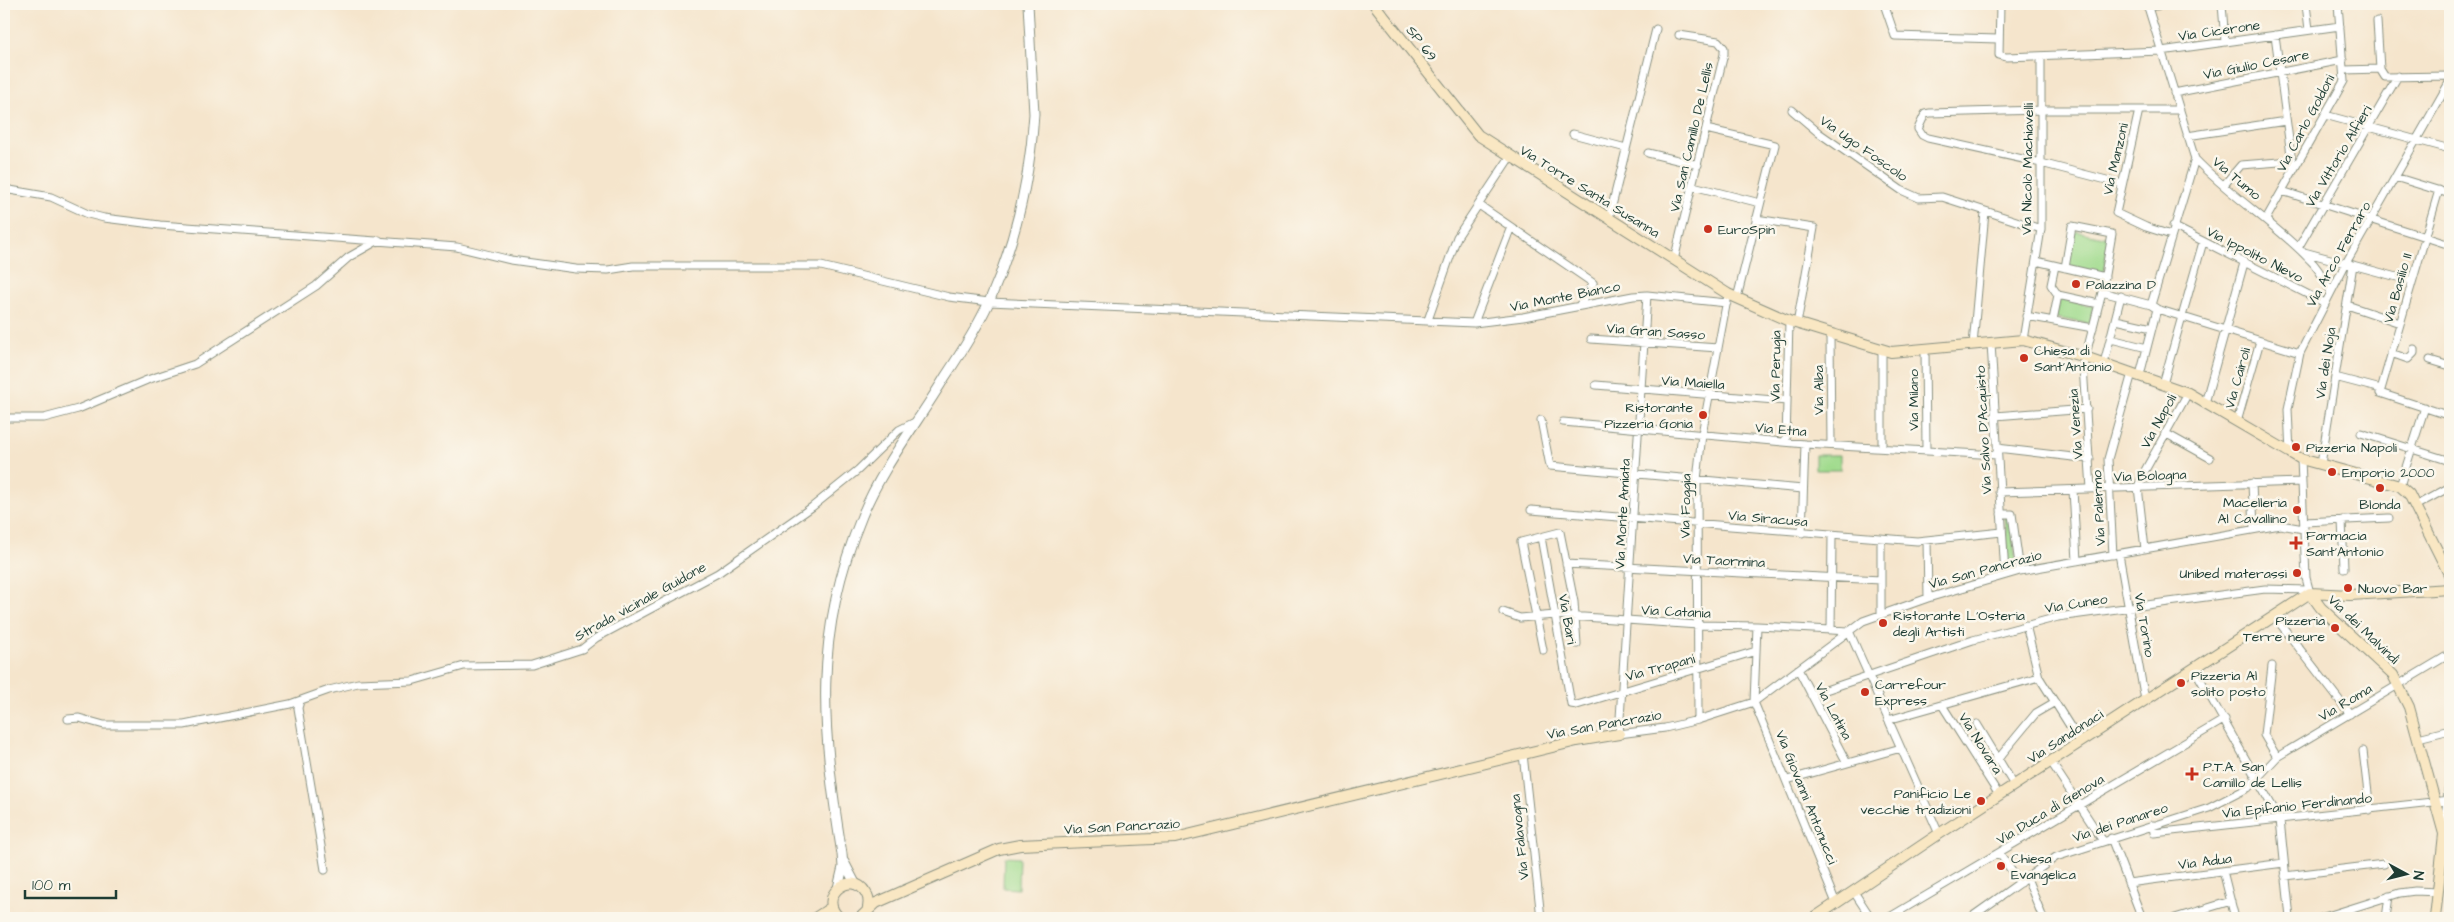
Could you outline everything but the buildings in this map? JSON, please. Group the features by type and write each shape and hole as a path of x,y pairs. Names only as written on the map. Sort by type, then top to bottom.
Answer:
{"main road":[{"name":"SP 69","path":"1374,4 1448,98"},
{"name":"Via Torre Santa Susanna","path":"1448,98 1478,135 1734,299 1830,335 1882,350 1908,352 2022,340 2085,357 2188,393 2300,459 2400,486"},
{"path":"2400,486 2409,494 2450,576"},
{"path":"2310,593 2350,595 2450,589"},
{"name":"Via Sandonaci","path":"1814,918 1939,834 2310,593"},
{"name":"Via dei Malvindi","path":"2310,593 2321,608 2399,684"},
{"path":"2399,684 2409,708 2444,834 2435,918"},
{"name":"Via San Pancrazio","path":"863,917 876,903 999,849 1020,844 1175,838 1577,741 1620,734"},
{"path":"839,918 832,907 832,897 838,888 847,884 887,898"},
{"path":"860,887 869,902 863,917"},
{"path":"815,918 832,907"},
{"path":"832,918 839,918"}],"street":[{"path":"838,888 843,867 826,741 824,696 827,645 834,599 862,516 876,486 913,423 944,380 989,302 1020,208 1033,132 1034,105 1028,4"},
{"path":"1884,4 1895,36 1998,38 2000,4"},
{"path":"2147,5 2171,4"},
{"path":"2222,4 2225,42"},
{"path":"2306,4 2309,30"},
{"name":"Via Carlo Goldoni","path":"2266,219 2344,81 2338,4"},
{"name":"Via Tumo","path":"2147,5 2195,159 2312,261 2331,292"},
{"path":"2377,21 2380,69 2384,77 2450,76"},
{"name":"Via Cicerone","path":"1998,38 2003,56 2041,56 2161,51 2340,26"},
{"path":"1609,218 1656,29"},
{"name":"Via San Camillo De Lellis","path":"1674,260 1698,165 1724,48 1718,41 1679,35"},
{"path":"2275,35 2293,171"},
{"name":"Via Nicolò Machiavelli","path":"2022,340 2041,229 2041,56"},
{"name":"Via Giulio Cesare","path":"2174,93 2343,60"},
{"path":"2344,70 2380,69"},
{"name":"Via Vittorio Alfieri","path":"2300,250 2398,76"},
{"name":"Via Arco Ferraro","path":"2290,453 2288,409 2300,353 2331,292 2349,264 2371,219 2450,81"},
{"name":"Via Ugo Foscolo","path":"1792,110 1819,133 1901,190 1919,198 1942,197 2041,229"},
{"path":"2122,184 2041,162 1922,136 1918,129 1925,114 1930,113 2040,110 2179,110"},
{"name":"Via Manzoni","path":"2139,110 2116,213 2146,227 2171,235"},
{"path":"2325,115 2450,149"},
{"path":"2187,136 2286,121"},
{"name":"Via Foggia","path":"1698,720 1696,524 1697,480 1702,434 1718,348 1734,299 1774,145 1706,129"},
{"path":"1573,134 1626,148"},
{"path":"1648,153 1698,165"},
{"path":"1428,320 1457,237 1510,157"},
{"name":"Via Palermo","path":"2116,554 2108,459 2136,374 2147,348 2152,328 2154,307 2171,235 2195,159"},
{"path":"2224,185 2241,165 2292,161"},
{"path":"2395,177 2450,194"},
{"path":"1693,186 1760,203"},
{"name":"Via Monte Bianco","path":"4,189 51,197 88,214 104,218 457,247 511,260 576,269 608,270 633,266 821,266 949,297 989,302 1474,323 1523,318 1579,306 1647,295 1734,299"},
{"name":"Via Basilio II","path":"2380,391 2439,190"},
{"path":"2282,191 2450,245"},
{"path":"1479,205 1593,283 1579,306"},
{"path":"1973,345 1985,212"},
{"name":"Via Perugia","path":"1756,219 1814,228 1793,322 1786,442"},
{"name":"Via Venezia","path":"2065,268 2072,226 2112,234 2102,292 2083,366 2091,490"},
{"name":"Via Ippolito Nievo","path":"2174,226 2325,303"},
{"path":"1474,323 1512,227"},
{"path":"4,418 44,418 78,409 147,380 195,364 316,286 349,257 380,240"},
{"path":"2163,384 2204,242"},
{"path":"2300,250 2412,281"},
{"path":"2036,261 2105,278"},
{"path":"2205,403 2244,263"},
{"name":"Via dei Noja","path":"2321,464 2347,305 2349,264"},
{"path":"2053,320 2058,295 2052,285 2055,266"},
{"path":"2102,292 2300,353"},
{"name":"Via Monte Amiata","path":"1620,734 1647,295"},
{"path":"2058,295 2099,304"},
{"path":"2104,363 2116,320 2120,296"},
{"path":"2347,305 2400,323"},
{"path":"2026,316 2042,321 2053,320 2093,328"},
{"path":"2116,320 2152,328"},
{"name":"Via Alba","path":"1830,335 1831,445"},
{"name":"Via Gran Sasso","path":"1591,339 1718,348"},
{"path":"2111,339 2147,348"},
{"name":"Via Cairoli","path":"2237,422 2260,341"},
{"name":"Via Salvo D'Acquisto","path":"1991,343 2005,575"},
{"path":"2391,353 2408,359 2414,353 2414,349"},
{"path":"1882,350 1882,448"},
{"name":"Via Milano","path":"1925,350 1926,450"},
{"path":"2430,360 2450,366"},
{"path":"2335,378 2380,391 2450,416"},
{"name":"Via Maiella","path":"1596,385 1787,401"},
{"name":"Via Napoli","path":"2138,487 2165,433 2188,393"},
{"path":"2400,486 2424,407"},
{"path":"1995,416 2087,409"},
{"path":"1541,420 1547,462 1550,466 1803,488"},
{"name":"Via Etna","path":"1563,422 1804,444 1997,452 2090,459"},
{"name":"Strada vicinale Guidone","path":"68,719 79,718 104,725 184,725 300,701 345,686 368,682 412,681 464,666 532,665 582,649 596,638 732,563 812,507 858,470 900,430 913,423"},
{"path":"2165,433 2210,458"},
{"path":"2361,433 2450,461"},
{"path":"1802,533 1804,444"},
{"path":"2300,459 2306,578 2310,593"},
{"name":"Via Bologna","path":"1999,492 2302,482"},
{"path":"2252,483 2254,529"},
{"path":"2138,487 2145,549"},
{"path":"2415,506 2450,487"},
{"path":"2074,490 2077,561"},
{"name":"Via Siracusa","path":"1531,510 1881,539 1927,540 2002,532"},
{"path":"2001,514 2012,514 2020,572"},
{"name":"Via San Pancrazio","path":"1620,734 1665,728 1698,720 1754,702 1863,622 1928,598 2005,575 2280,525 2304,526 2342,520 2389,518"},
{"path":"2342,520 2344,568"},
{"name":"Via Bari","path":"1543,650 1521,542 1560,532 1574,602 1577,644"},
{"path":"1831,630 1832,536"},
{"name":"Via Bari","path":"1540,537 1571,704"},
{"path":"1881,539 1881,614"},
{"path":"1927,540 1928,598"},
{"name":"Via Torino","path":"2116,554 2129,608 2145,700"},
{"name":"Via Taormina","path":"1566,564 1881,580"},
{"name":"Via Cuneo","path":"1811,695 1973,640 2058,617 2265,589 2306,590 2310,593"},
{"name":"Via Catania","path":"1503,612 1520,618 1556,615 1698,625 1849,631"},
{"path":"2275,617 2350,714"},
{"path":"2026,625 2039,677 2080,742"},
{"path":"1754,702 1757,626"},
{"path":"1849,631 1939,834"},
{"name":"Via Trapani","path":"1571,704 1577,705 1756,651"},
{"name":"Via Roma","path":"2257,777 2277,757 2450,654"},
{"path":"2272,666 2264,735 2277,757"},
{"path":"2194,668 2280,820 2290,918"},
{"name":"Via Latina","path":"1798,669 1847,763"},
{"path":"1888,720 2039,677"},
{"path":"300,701 298,708 324,870"},
{"name":"Via Giovanni Antonucci","path":"1754,702 1836,903"},
{"path":"1982,769 1998,759 2036,713 2054,702"},
{"name":"Via Novara","path":"1942,705 1999,795"},
{"name":"Via Duca di Genova","path":"1888,918 2000,854 2224,719"},
{"path":"1977,724 2014,785"},
{"path":"2418,738 2450,730"},
{"path":"1787,780 1901,748"},
{"path":"2363,751 2370,810"},
{"name":"Via Falavogna","path":"1522,754 1541,918"},
{"path":"2051,762 2103,841"},
{"path":"2444,834 2450,775"},
{"name":"Via dei Panareo","path":"1970,918 2056,857 2209,808 2248,788 2257,777"},
{"name":"Via Epifanio Ferdinando","path":"2153,825 2154,833 2448,800"},
{"path":"2111,838 2142,918"},
{"path":"842,854 850,876 860,887"},
{"path":"2000,854 2020,883"},
{"name":"Via Adua","path":"2128,883 2284,863"},
{"path":"2286,876 2384,864"},
{"path":"2223,871 2235,918"},
{"path":"2027,878 2043,918"},
{"path":"2321,918 2389,896 2415,890 2438,892"},
{"path":"1854,892 1871,918"},
{"path":"2386,918 2389,896"},
{"path":"2174,918 2231,901"}],"green space":[{"path":"2074,231 2109,238 2103,274 2067,265"},
{"path":"2060,299 2093,306 2090,324 2056,318"},
{"path":"1815,455 1840,455 1840,470 1815,470"},
{"path":"2005,517 2010,517 2017,567 2009,569"},
{"path":"1004,857 1019,858 1018,889 1003,888"}],"place":[{"name":"EuroSpin","path":"1708,229"},
{"name":"Palazzina D","path":"2076,284"},
{"name":"Chiesa di Sant'Antonio","path":"2024,358"},
{"name":"Ristorante Pizzeria Gonia","path":"1703,415"},
{"name":"Pizzeria Napoli","path":"2296,447"},
{"name":"Emporio 2000","path":"2332,472"},
{"name":"Blonda","path":"2380,488"},
{"name":"Macelleria Al Cavallino","path":"2297,510"},
{"name":"Farmacia Sant'Antonio","path":"2296,543"},
{"name":"Unibed materassi","path":"2297,573"},
{"name":"Nuovo Bar","path":"2348,588"},
{"name":"Ristorante L'Osteria degli Artisti","path":"1883,623"},
{"name":"Pizzeria Terre neure","path":"2335,628"},
{"name":"Pizzeria Al solito posto","path":"2181,683"},
{"name":"Carrefour Express","path":"1865,692"},
{"name":"P.T.A. San Camillo de Lellis","path":"2192,774"},
{"name":"Panificio Le vecchie tradizioni","path":"1981,801"},
{"name":"Chiesa Evangelica","path":"2001,866"}]}
